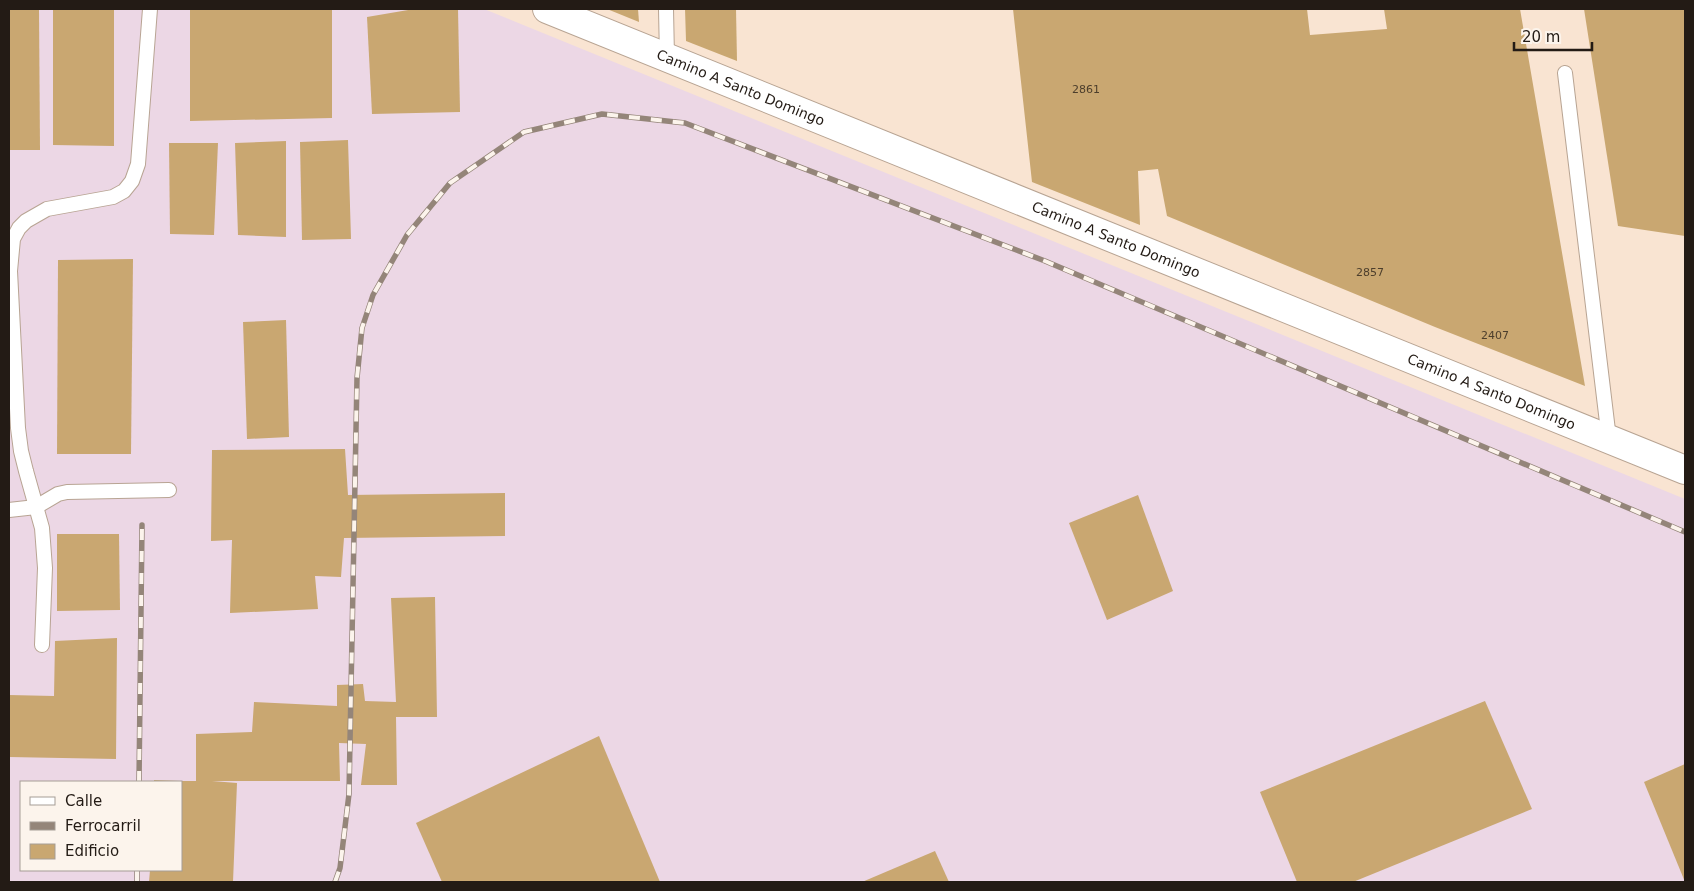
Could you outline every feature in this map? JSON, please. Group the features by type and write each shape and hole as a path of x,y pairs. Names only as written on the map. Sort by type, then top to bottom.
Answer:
{"street":[{"name":"Camino A Santo Domingo","path":"547,9 1685,470"}],"lane":[{"path":"42,645 45,568 42,528 21,452 18,428 10,271 13,239 26,220 47,209 113,197 124,191 132,181 138,164 150,9"},
{"path":"666,9 667,57"},
{"path":"1565,73 1609,440"},
{"path":"9,510 36,507 58,494 67,492 169,490"}],"shaded area":[{"path":"9,9 484,9 1685,499 1685,882 9,882"}],"building":[{"path":"9,9 39,9 40,150 9,150"},
{"path":"53,9 114,9 114,146 53,145"},
{"path":"190,9 332,9 332,118 190,121"},
{"path":"414,9 458,9 460,112 372,114 367,17"},
{"path":"607,9 638,9 639,22"},
{"path":"685,9 736,9 737,61 686,41"},
{"path":"1013,9 1307,9 1310,35 1387,29 1384,9 1520,9 1585,386 1435,327 1167,216 1158,169 1138,171 1140,225 1032,182"},
{"path":"1584,9 1685,9 1685,236 1618,226"},
{"path":"348,140 351,239 302,240 300,142"},
{"path":"286,141 286,237 238,235 235,143"},
{"path":"169,143 218,143 214,235 170,234"},
{"path":"133,259 131,454 57,454 58,260"},
{"path":"286,320 289,437 247,439 243,322"},
{"path":"345,449 348,495 505,493 505,536 344,538 341,577 315,576 318,609 230,613 232,540 211,541 212,450"},
{"path":"1138,495 1173,591 1107,620 1069,523"},
{"path":"57,534 119,534 120,610 57,611"},
{"path":"435,597 437,717 396,717 397,785 361,785 366,744 339,743 340,781 212,781 237,783 233,882 149,882 150,871 182,871 182,781 196,781 196,734 252,732 254,702 337,706 337,685 363,684 365,701 396,702 391,598"},
{"path":"117,638 116,759 9,757 9,695 54,696 55,641"},
{"path":"1485,701 1532,809 1353,882 1297,882 1260,792"},
{"path":"599,736 660,882 442,882 416,823"},
{"path":"1685,764 1685,882 1644,782"},
{"path":"935,851 949,882 862,882"}],"railway":[{"path":"335,882 340,868 349,794 357,378 362,328 373,295 407,235 450,183 524,132 602,114 685,123 1045,261 1685,532"},
{"path":"139,781 142,525"},
{"path":"137,871 137,882"}]}
